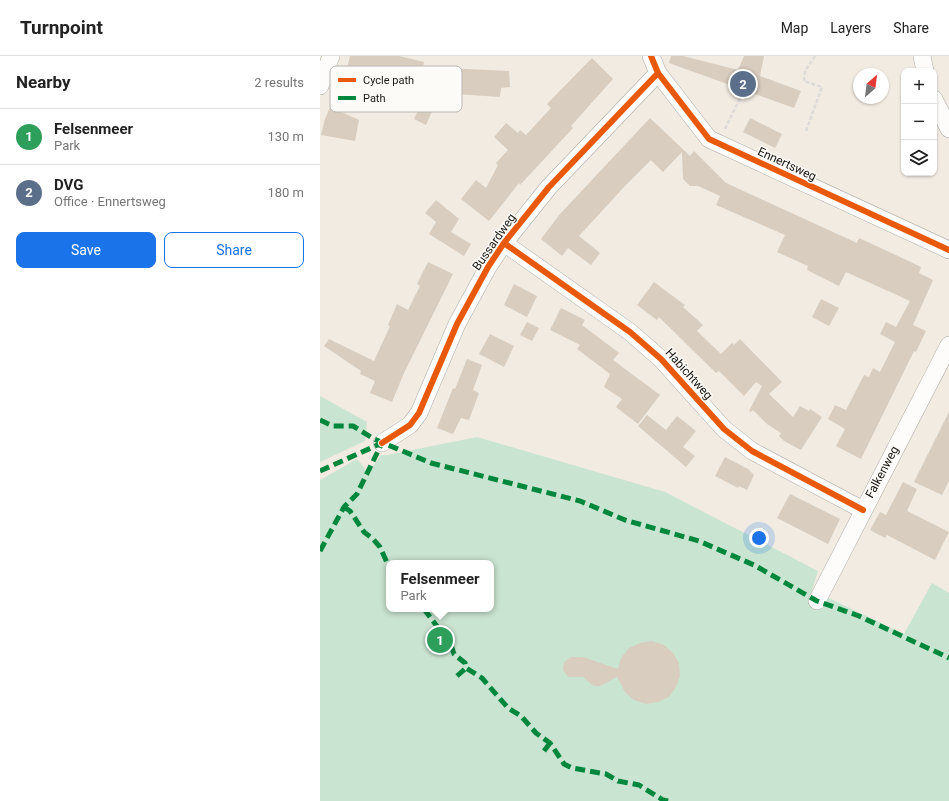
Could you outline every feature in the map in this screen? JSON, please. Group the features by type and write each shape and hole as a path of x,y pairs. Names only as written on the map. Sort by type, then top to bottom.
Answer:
{"street":[{"path":"320,86 331,56"},
{"name":"Ennertsweg","path":"651,56 658,73 709,139 949,250"},
{"path":"922,56 924,68"},
{"name":"Bussardweg","path":"382,443 410,425 419,413 457,324 488,267 504,243 549,187 658,73"},
{"path":"937,104 949,129"},
{"name":"Habichtweg","path":"504,243 630,332 661,359 724,429 752,451 862,510"},
{"name":"Falkenweg","path":"817,601 862,510 949,345"}],"path":[{"path":"806,131 822,87 804,81 805,72 815,56"},
{"path":"718,144 743,92"}],"green space":[{"path":"320,396 367,422 365,441 320,462"},
{"path":"477,437 665,492 818,571 812,590 904,634 932,583 949,593 949,801 320,801 320,480 357,459 367,471 374,465 381,455"}],"building":[{"path":"350,56 399,56 424,62 423,66 348,66"},
{"path":"671,56 683,56 738,70 744,56 764,56 760,76 801,91 794,108 669,63"},
{"path":"592,58 613,79 571,126 573,128 520,185 519,183 489,221 461,199 476,180 486,188 498,165 496,163 508,150 494,137 506,123 518,133 520,130 526,135 551,108 547,104"},
{"path":"462,69 509,71 510,87 501,88 500,97 462,94"},
{"path":"330,107 330,112 341,112 359,120 355,141 321,135"},
{"path":"417,112 432,112 426,125 414,119"},
{"path":"650,118 690,156 694,151 726,183 857,243 859,238 898,256 921,267 919,273 933,280 913,325 926,331 916,352 914,351 861,459 836,446 845,429 828,419 835,405 846,410 864,375 869,377 873,368 880,372 895,342 880,334 886,322 896,327 910,301 846,272 839,286 807,270 808,266 777,252 785,235 716,205 720,196 698,186 690,186 683,179 682,152 663,172 651,160 579,236 600,253 591,265 568,248 562,256 541,239 560,214"},
{"path":"750,118 782,134 775,148 743,132"},
{"path":"436,200 459,219 451,232 471,244 464,256 429,234 436,222 425,213"},
{"path":"428,262 453,274 404,373 392,402 370,393 375,381 360,374 361,371 324,346 329,339 374,361 390,326 388,325 397,304 408,310 420,286 417,284"},
{"path":"654,282 685,305 683,307 703,325 697,331 721,354 732,343 734,345 740,339 782,382 769,394 793,417 800,406 809,411 810,409 822,417 801,450 784,441 779,436 781,433 767,424 753,410 751,412 749,411 762,386 756,382 744,396 719,371 716,373 659,317 657,320 637,305"},
{"path":"514,284 537,296 527,317 504,305"},
{"path":"821,299 839,308 829,326 812,317"},
{"path":"561,308 585,320 582,325 619,353 613,360 660,395 638,424 616,407 622,399 604,387 610,374 577,349 580,345 550,330"},
{"path":"527,322 539,328 532,341 520,335"},
{"path":"490,334 514,346 504,367 479,354"},
{"path":"467,359 482,365 473,390 479,393 469,420 461,418 453,434 437,428 453,388 455,389"},
{"path":"949,412 949,481 942,495 914,482"},
{"path":"647,415 666,430 677,416 696,431 683,447 695,456 686,467 638,426"},
{"path":"725,457 748,469 754,475 747,490 739,486 738,488 715,476"},
{"path":"903,482 917,489 907,511 949,532 935,560 887,535 885,538 870,530 880,512 886,515"},
{"path":"790,494 840,519 828,544 777,518"},
{"path":"652,641 664,645 673,653 679,663 680,676 676,687 669,697 658,702 646,704 634,700 625,692 617,677 600,686 595,686 583,677 568,677 563,670 564,662 571,657 583,657 618,669 621,658 629,648 640,643"}],"marked path":[{"path":"320,420 333,426 353,426 374,439 431,463 580,501 625,520 699,541 754,565 817,601 859,616 949,658"},
{"path":"320,471 382,443"},
{"path":"320,551 344,507 357,494 382,443"},
{"path":"344,507 350,511 364,532 380,547 386,560"},
{"path":"426,612 451,645 454,654 465,663 466,668 482,678 508,708 521,716 536,733 550,743 564,764 572,768 606,774 618,781 639,785 663,800 669,801"},
{"path":"457,676 466,668"},
{"path":"544,751 550,743"}],"cycle path":[{"path":"651,56 658,73 709,139 949,250"},
{"path":"382,443 410,425 419,413 457,324 488,267 504,243 549,187 658,73"},
{"path":"504,243 630,332 661,359 724,429 752,451 863,510"}],"place":[{"name":"DVG","path":"743,84"},
{"name":"Felsenmeer","path":"440,640"}]}
